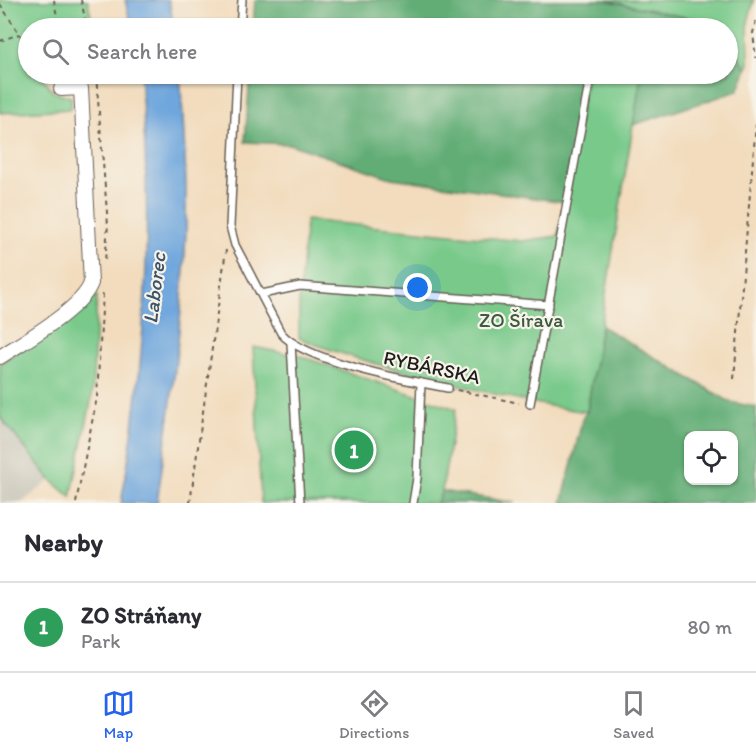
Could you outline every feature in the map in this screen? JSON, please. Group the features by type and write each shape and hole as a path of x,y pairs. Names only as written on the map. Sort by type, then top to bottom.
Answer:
{"street":[{"path":"0,357 78,303 89,291 91,283 81,88 61,89"}],"lane":[{"path":"241,18 242,0"},
{"path":"237,84 230,226 235,245 281,333 291,343 300,503"},
{"path":"530,404 589,84"},
{"path":"262,294 300,286 549,305"},
{"name":"RYBÁRSKA","path":"291,343 338,361 448,388"},
{"path":"413,503 417,478 421,383"}],"path":[{"path":"54,0 57,18"},
{"path":"81,0 85,18"},
{"path":"0,4 18,32"},
{"path":"756,21 753,33 756,58"},
{"path":"0,41 18,34"},
{"path":"734,380 756,124"},
{"path":"190,503 227,249"},
{"name":"RYBÁRSKA","path":"448,388 530,404"}],"shaded area":[{"path":"1,417 51,480 21,503 0,503"}],"green space":[{"path":"0,0 88,0 91,18 18,18 18,84 47,84 53,92 71,97 71,109 0,113"},
{"path":"255,0 604,0 689,18 254,18"},
{"path":"604,0 754,0 748,22 749,64 747,69 738,56 738,18 689,18"},
{"path":"738,56 747,69 738,91 633,125 640,84 738,84"},
{"path":"249,84 585,84 564,202 391,178 289,144 245,142"},
{"name":"ZO Šírava","path":"585,84 640,84 587,412 511,398 401,370 349,356 299,338 299,299 306,220 522,241 558,236"},
{"path":"97,296 92,397 71,497 51,480 0,417 0,364"},
{"path":"601,326 730,402 756,407 756,503 562,503 583,417 587,412"},
{"path":"253,347 300,356 456,409 442,491 437,503 261,503"},
{"path":"442,491 516,503 437,503"}],"water":[{"path":"125,0 169,0 172,18 130,18"},
{"name":"Laborec","path":"141,84 181,84 185,151 186,229 179,332 157,503 121,503 130,450 142,343 147,236"}],"place":[{"name":"ZO Stráňany","path":"354,450"}]}
